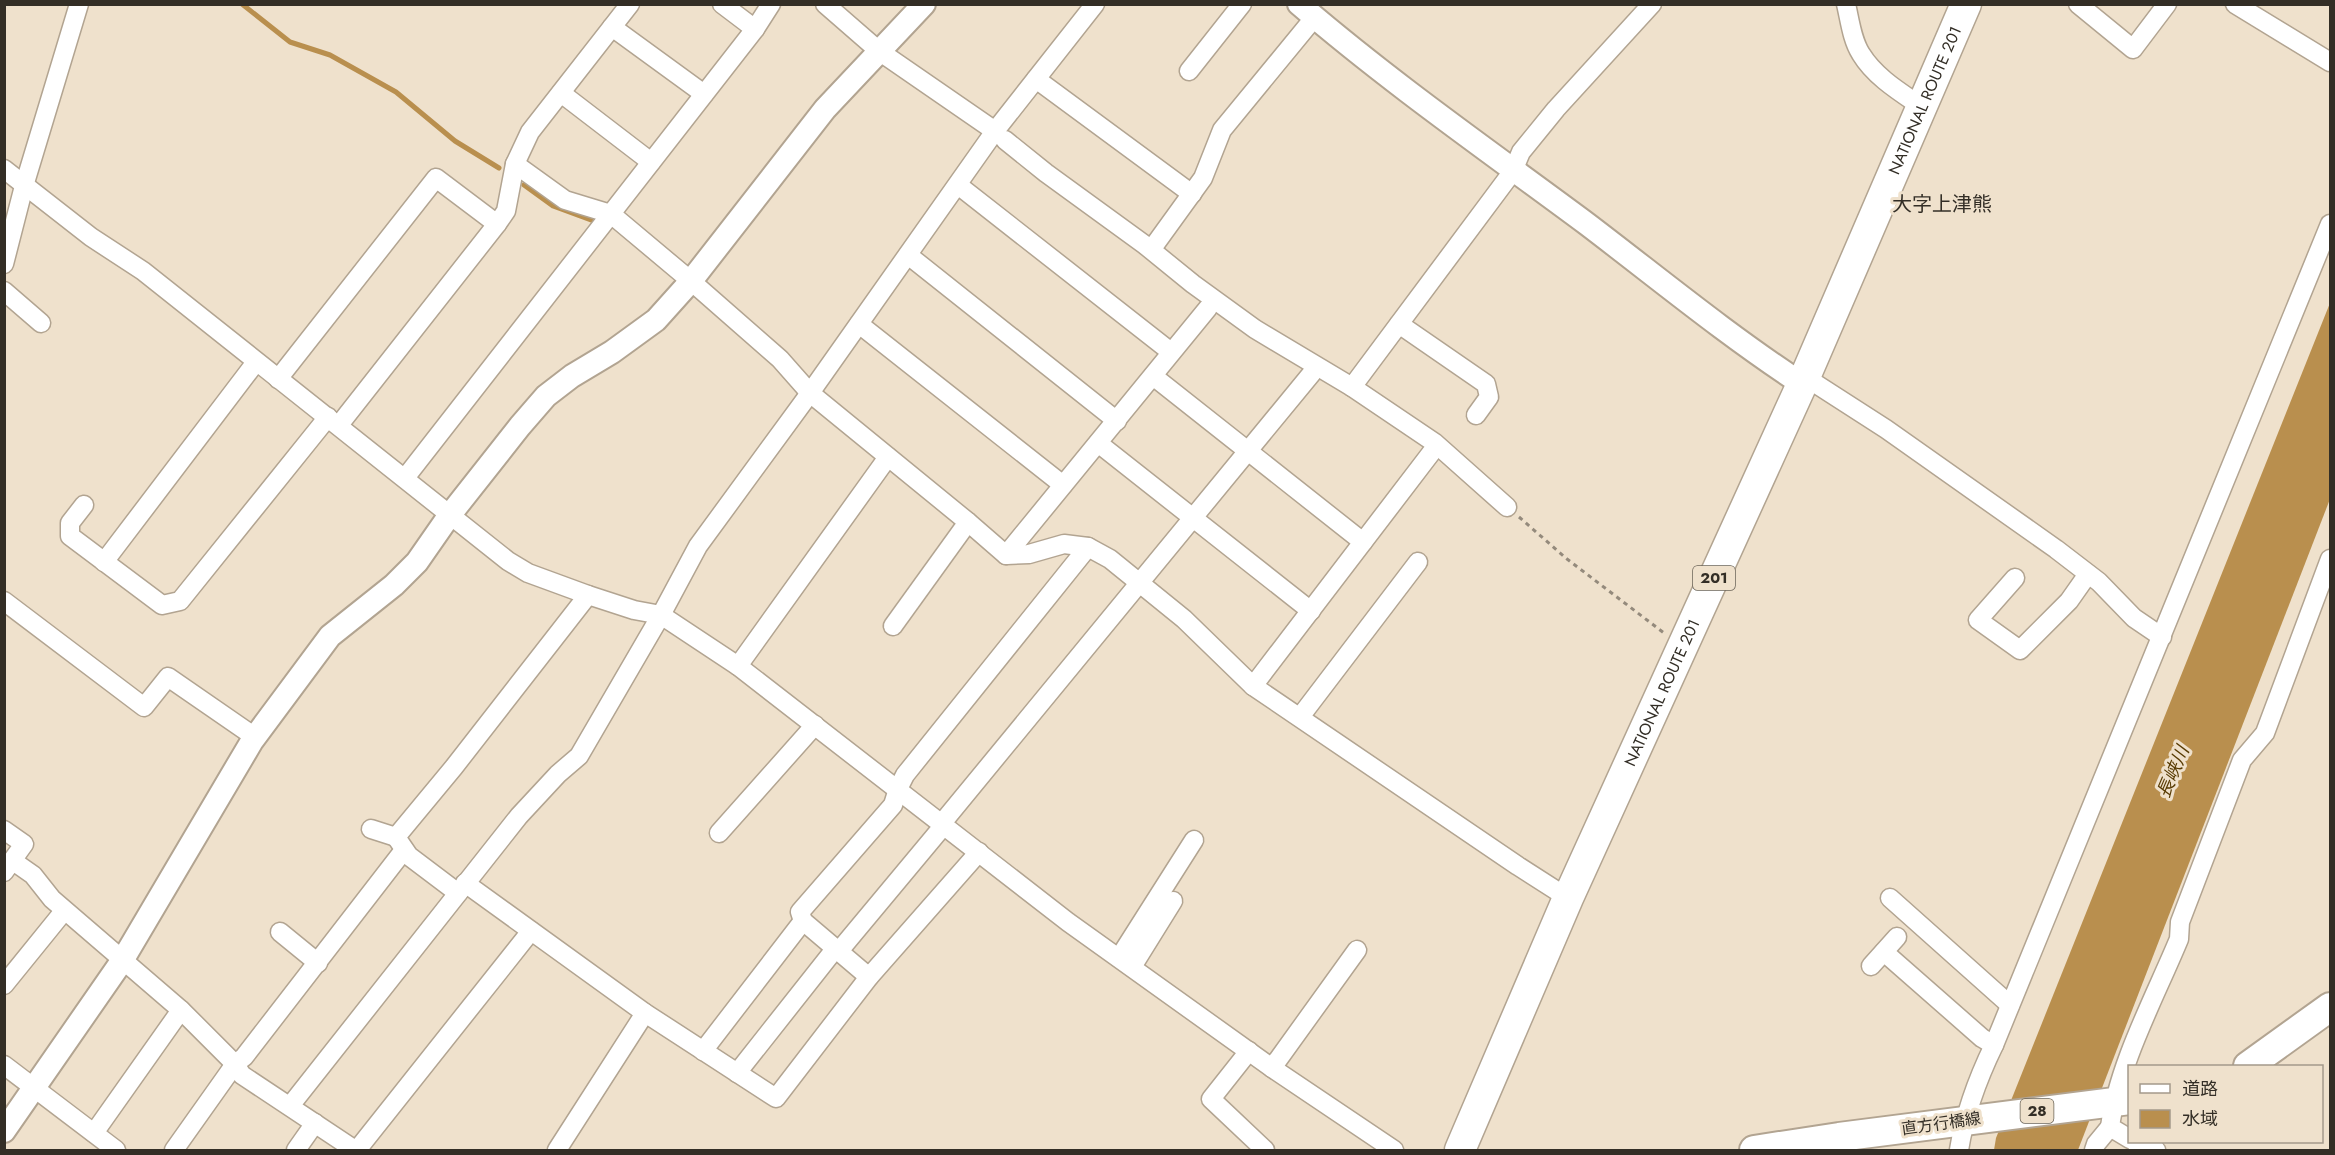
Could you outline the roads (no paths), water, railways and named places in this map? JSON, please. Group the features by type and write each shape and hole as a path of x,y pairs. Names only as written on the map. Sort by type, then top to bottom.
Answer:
{"highway":[{"name":"NATIONAL ROUTE 201","path":"1460,1150 1568,898 1802,384 1966,4"}],"main road":[{"path":"2249,1065 2331,1007"},
{"name":"直方行橋線","path":"1754,1150 1816,1146 1971,1119 2112,1108"}],"street":[{"path":"4,264 24,186 79,4"},
{"path":"84,505 70,523 70,536 162,605 180,601 334,421 497,224 506,211 515,164 530,132 630,4"},
{"path":"722,4 755,28"},
{"path":"405,478 755,28 771,4"},
{"path":"825,4 879,51 1000,135 1255,329 1352,387 1435,443 1507,507"},
{"path":"4,1131 122,961 255,737 330,636 394,585 417,562 449,516 546,396 656,320 691,280 825,109 924,4"},
{"path":"290,1106 519,816 558,774 579,756 661,615 698,546 958,185 1000,135 1036,79 1095,4"},
{"path":"1189,71 1242,4"},
{"path":"1352,387 1513,171 1521,152 1556,109 1652,4"},
{"path":"1846,4 1861,55 1888,85 1922,107"},
{"path":"2078,4 2133,48 2167,4"},
{"path":"2235,4 2331,62"},
{"path":"1156,243 1203,178 1222,130 1306,11 1430,110 1671,287 1757,355 1802,384 1813,382 1886,429 2088,574 2134,618 2162,637"},
{"path":"612,27 704,94"},
{"path":"1036,79 1192,194"},
{"path":"561,93 651,162"},
{"path":"515,164 565,200 611,214 691,280 780,359 810,393 1006,555 1029,554 1064,544 1088,548 1110,560 1140,581 1184,619 1254,686 1568,898"},
{"path":"4,169 91,237 142,271 508,561 528,573 588,595 634,610 661,615 738,666 1068,922 1272,1068 1394,1150"},
{"path":"278,379 436,178 497,224"},
{"path":"958,185 1171,352"},
{"path":"1959,1150 1971,1119 1976,1083 1994,1045 2331,224"},
{"path":"908,255 1117,421"},
{"path":"4,291 41,323"},
{"path":"1006,555 1208,308"},
{"path":"858,324 1063,485"},
{"path":"1400,324 1486,384 1489,397 1476,415"},
{"path":"104,562 256,362"},
{"path":"737,1073 1312,373"},
{"path":"1153,376 1363,542"},
{"path":"1098,443 1311,611"},
{"path":"1254,686 1431,453"},
{"path":"738,666 888,457"},
{"path":"893,626 968,522"},
{"path":"869,977 803,921 800,912 893,805 905,775 1088,548"},
{"path":"2094,1150 2179,939 2180,922 2242,760 2265,733 2331,559"},
{"path":"1299,717 1418,562"},
{"path":"2015,578 1978,620 2020,650 2069,601 2088,574"},
{"path":"174,1150 235,1064 244,1058 318,963 454,767 588,595"},
{"path":"4,601 144,707 168,677 255,737"},
{"path":"719,833 815,725"},
{"path":"371,829 400,844 462,888 531,931 645,1013 776,1098 869,977 980,852"},
{"path":"4,830 24,844 9,867 33,875 64,911 181,1010 235,1064 242,1075 356,1150 531,931"},
{"path":"1125,963 1194,840"},
{"path":"1890,898 2010,1005"},
{"path":"1125,963 1173,901"},
{"path":"4,985 11,963 64,911"},
{"path":"703,1051 803,921"},
{"path":"280,932 318,963"},
{"path":"1871,966 1897,938"},
{"path":"1272,1068 1357,950"},
{"path":"1884,952 1982,1038 1994,1045"},
{"path":"94,1133 181,1010"},
{"path":"557,1150 645,1013"},
{"path":"1249,1051 1211,1099 1265,1150"},
{"path":"4,1065 116,1150"},
{"path":"2112,1108 2128,1136"},
{"path":"296,1150 315,1123"},
{"path":"2137,1143 2156,1150"}],"water":[{"name":"長峡川","path":"2330,303 2330,499 2078,1150 1994,1150 1996,1138"}],"waterway":[{"path":"242,4 290,42 330,55 396,92 455,141 499,168"},
{"path":"524,185 553,206 591,220"}],"district":[{"name":"大字上津熊","path":"1942,204"}]}
